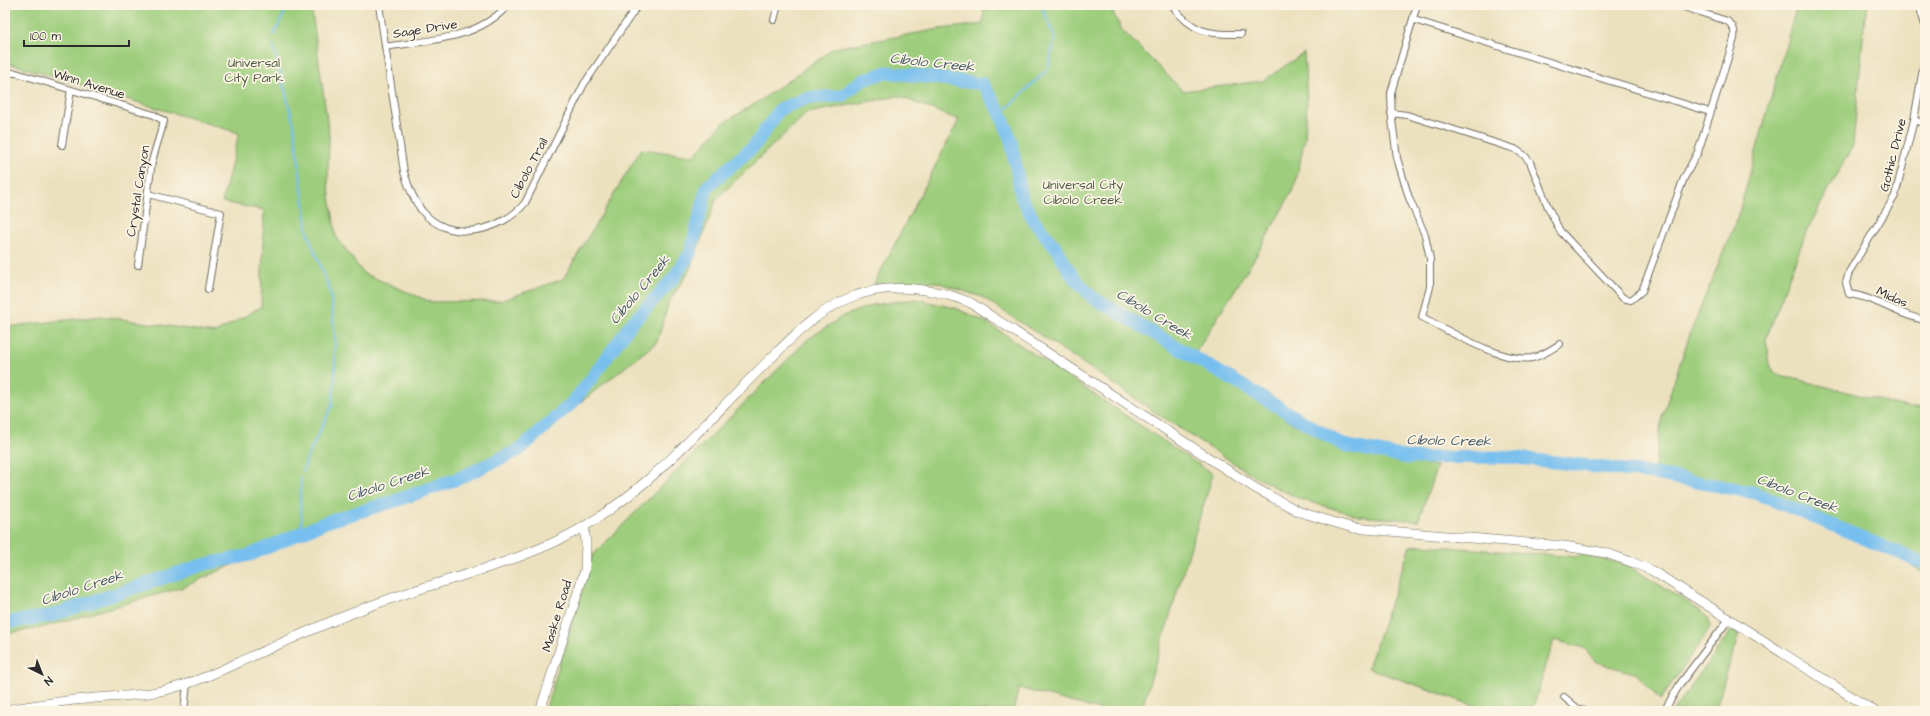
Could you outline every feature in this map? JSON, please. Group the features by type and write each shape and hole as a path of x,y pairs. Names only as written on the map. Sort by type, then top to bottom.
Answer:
{"main road":[{"path":"5,710 74,700 144,695 187,684 354,612 420,588 490,568 520,557 584,526 620,504 653,476 789,341 819,314 835,304 861,294 891,288 940,292 985,311 1153,423 1255,488 1300,512 1353,528 1375,531 1557,545 1606,553 1651,570 1874,711"},
{"name":"Maske Road","path":"540,711 585,570 586,549 584,526"}],"street":[{"name":"Cibolo Trail","path":"379,5 404,172 409,188 423,212 436,222 449,229 460,231 477,230 500,223 513,215 525,203 584,84 638,5"},
{"name":"Sage Drive","path":"385,46 465,33 489,22 508,5"},
{"path":"774,20 778,5"},
{"path":"1172,5 1190,25 1204,31 1226,34 1241,34"},
{"path":"1418,5 1391,93 1397,158 1410,198 1425,235 1430,259 1430,288 1422,317 1482,347 1511,357 1532,358 1550,351 1560,344"},
{"path":"1392,113 1407,115 1515,149 1524,154 1530,162 1548,207 1560,231 1623,298 1631,303 1642,291 1684,178 1698,152 1734,39 1735,32 1732,25 1727,21 1678,5"},
{"path":"1919,5 1925,25"},
{"path":"1414,20 1710,112"},
{"name":"Gothic Drive","path":"1849,294 1846,283 1849,272 1895,196 1914,120 1925,57"},
{"name":"Winn Avenue","path":"5,73 16,73 154,116 164,121"},
{"path":"62,145 72,90"},
{"path":"1914,120 1925,124"},
{"name":"Crystal Canyon","path":"138,265 154,155 164,121"},
{"path":"148,194 221,213 208,289"},
{"name":"Midas","path":"1849,294 1864,296 1910,318 1925,320"},
{"path":"1664,711 1680,684 1729,619"},
{"path":"184,711 187,684"},
{"path":"1564,697 1577,708 1587,711"}],"green space":[{"name":"Universal City Cibolo Creek","path":"5,5 311,5 329,134 328,182 336,236 363,273 431,302 500,301 563,279 641,149 694,156 722,124 764,98 834,48 940,29 983,24 984,5 1109,5 1122,30 1183,91 1263,81 1304,53 1307,99 1305,137 1295,186 1256,256 1193,357 1294,424 1372,454 1437,466 1418,521 1359,516 1300,499 1257,478 1156,413 982,297 936,282 874,284 959,120 899,96 807,113 717,198 689,271 669,302 657,342 549,427 389,508 299,534 184,587 40,628 5,634 5,327 101,316 215,333 261,307 264,210 222,202 239,133 5,62"},
{"path":"1797,5 1868,5 1865,17 1853,145 1807,230 1766,339 1769,364 1776,374 1906,407 1925,409 1925,575 1879,541 1811,509 1748,488 1680,474 1654,473 1662,417 1691,331 1738,216"},
{"path":"916,299 955,308 986,322 1213,474 1141,711 1104,711 1019,688 1013,711 545,711 593,555 807,340 843,316 873,305"},
{"path":"1421,545 1578,557 1580,554 1627,565 1689,603 1707,617 1710,626 1707,633 1660,700 1637,674 1596,662 1584,648 1554,640 1532,711 1489,711 1368,668 1410,546"},
{"path":"1731,631 1739,633 1715,711 1673,711"}],"waterway":[{"path":"274,35 288,5"},
{"path":"1001,114 1048,69 1055,38 1041,5"},
{"path":"273,45 294,125 308,234 330,290 335,337 335,378 332,406 308,455 303,471"},
{"name":"Cibolo Creek","path":"5,623 50,616 202,565 250,555 326,522 395,501 457,479 519,450 572,403 631,324 673,279 691,252 707,187 754,146 780,109 807,98 842,96 861,81 886,72 983,84 1001,114 1011,140 1022,199 1035,222 1055,247 1072,275 1092,297 1343,445 1409,458 1508,457 1573,464 1655,474 1756,493 1925,564"},
{"path":"299,534 302,520 300,501 301,478"}],"park label":[{"name":"Universal City Park","path":"254,70"}]}
